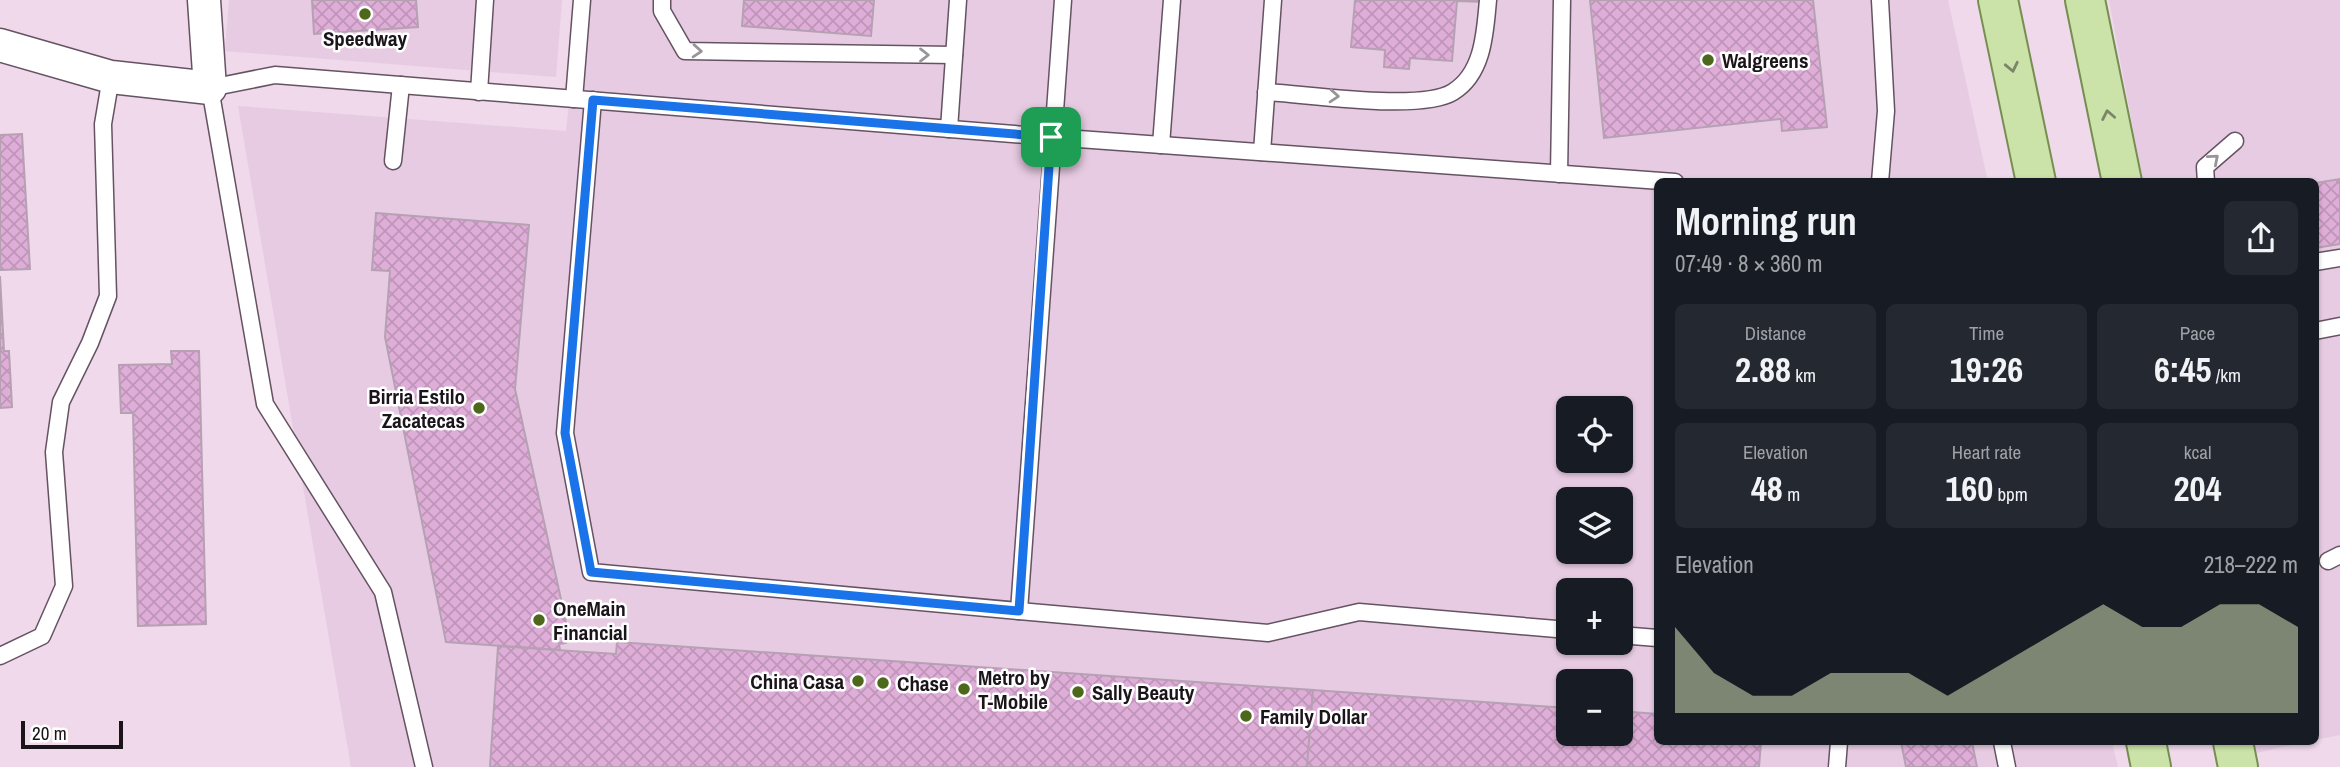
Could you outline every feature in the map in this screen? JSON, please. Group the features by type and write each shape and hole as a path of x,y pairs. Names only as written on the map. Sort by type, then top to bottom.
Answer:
{"main road":[{"path":"1998,0 2035,178"},
{"path":"2085,0 2121,178"},
{"path":"2147,745 2151,767"},
{"path":"2234,745 2238,767"}],"street":[{"path":"0,45 111,77 210,88 204,0"}],"lane":[{"path":"479,92 485,0"},
{"path":"574,99 582,0"},
{"path":"662,0 662,11 685,51 954,55"},
{"path":"949,129 958,0"},
{"path":"1019,611 1051,137 1063,0"},
{"path":"1161,145 1172,0"},
{"path":"1262,152 1273,0"},
{"path":"1266,92 1391,103 1431,100 1454,92 1471,73 1484,44 1488,0"},
{"path":"1559,174 1562,0"},
{"path":"1880,0 1886,111 1880,178"},
{"path":"424,767 383,592 265,404 210,88 275,75 1051,137 1654,181"},
{"path":"0,656 42,636 64,586 54,452 61,402 90,343 108,296 103,124 111,77"},
{"path":"393,161 401,85"},
{"path":"593,100 565,433 591,572 1268,632 1359,612 1556,629"},
{"path":"2206,178 2205,167 2235,141"},
{"path":"2319,261 2340,258"},
{"path":"2319,330 2340,326"},
{"path":"1633,636 1654,638"},
{"path":"1837,767 1839,745"},
{"path":"2003,745 2007,767"}],"shaded area":[{"name":"Speedway","path":"229,0 562,0 556,77 225,51"},
{"path":"580,0 1948,0 1987,178 1654,178 1654,745 2113,745 2118,767 351,767 238,106 566,131"},
{"path":"2109,0 2340,0 2340,735 2319,739 2319,178 2142,178"},
{"path":"2251,745 2292,745 2252,754"}],"building":[{"name":"Speedway","path":"312,0 416,0 418,27 314,34"},
{"path":"744,0 874,0 871,36 742,26"},
{"path":"1355,0 1484,0 1484,2 1457,1 1452,61 1410,58 1409,69 1384,67 1385,50 1351,47"},
{"name":"Walgreens","path":"1590,0 1813,0 1827,127 1782,131 1781,119 1604,138"},
{"path":"22,134 30,269 0,270 0,135"},
{"path":"2340,179 2340,244 2319,247 2319,182"},
{"path":"376,213 529,225 515,389 569,636 565,636 566,643 559,644 560,650 446,642 385,337 390,271 372,270"},
{"path":"0,276 4,351 9,351 12,407 0,408"},
{"path":"171,351 199,351 206,624 138,626 133,413 121,413 119,365 172,364"},
{"path":"617,642 1313,690 1307,767 490,767 498,646 616,654"},
{"path":"1313,690 1556,707 1556,746 1633,746 1633,712 1654,714 1654,745 1761,745 1759,767 1307,767"},
{"path":"1902,745 1973,745 1977,767 1906,767"}],"place":[{"name":"Speedway","path":"365,14"},
{"name":"Walgreens","path":"1708,60"},
{"name":"Birria Estilo Zacatecas","path":"479,408"},
{"name":"OneMain Financial","path":"539,620"},
{"name":"China Casa","path":"858,681"},
{"name":"Chase","path":"883,683"},
{"name":"Metro by T-Mobile","path":"964,689"},
{"name":"Sally Beauty","path":"1078,692"},
{"name":"Family Dollar","path":"1246,716"}],"route":[{"path":"593,100 1051,137 1019,611 591,572 565,433 593,100"}]}
